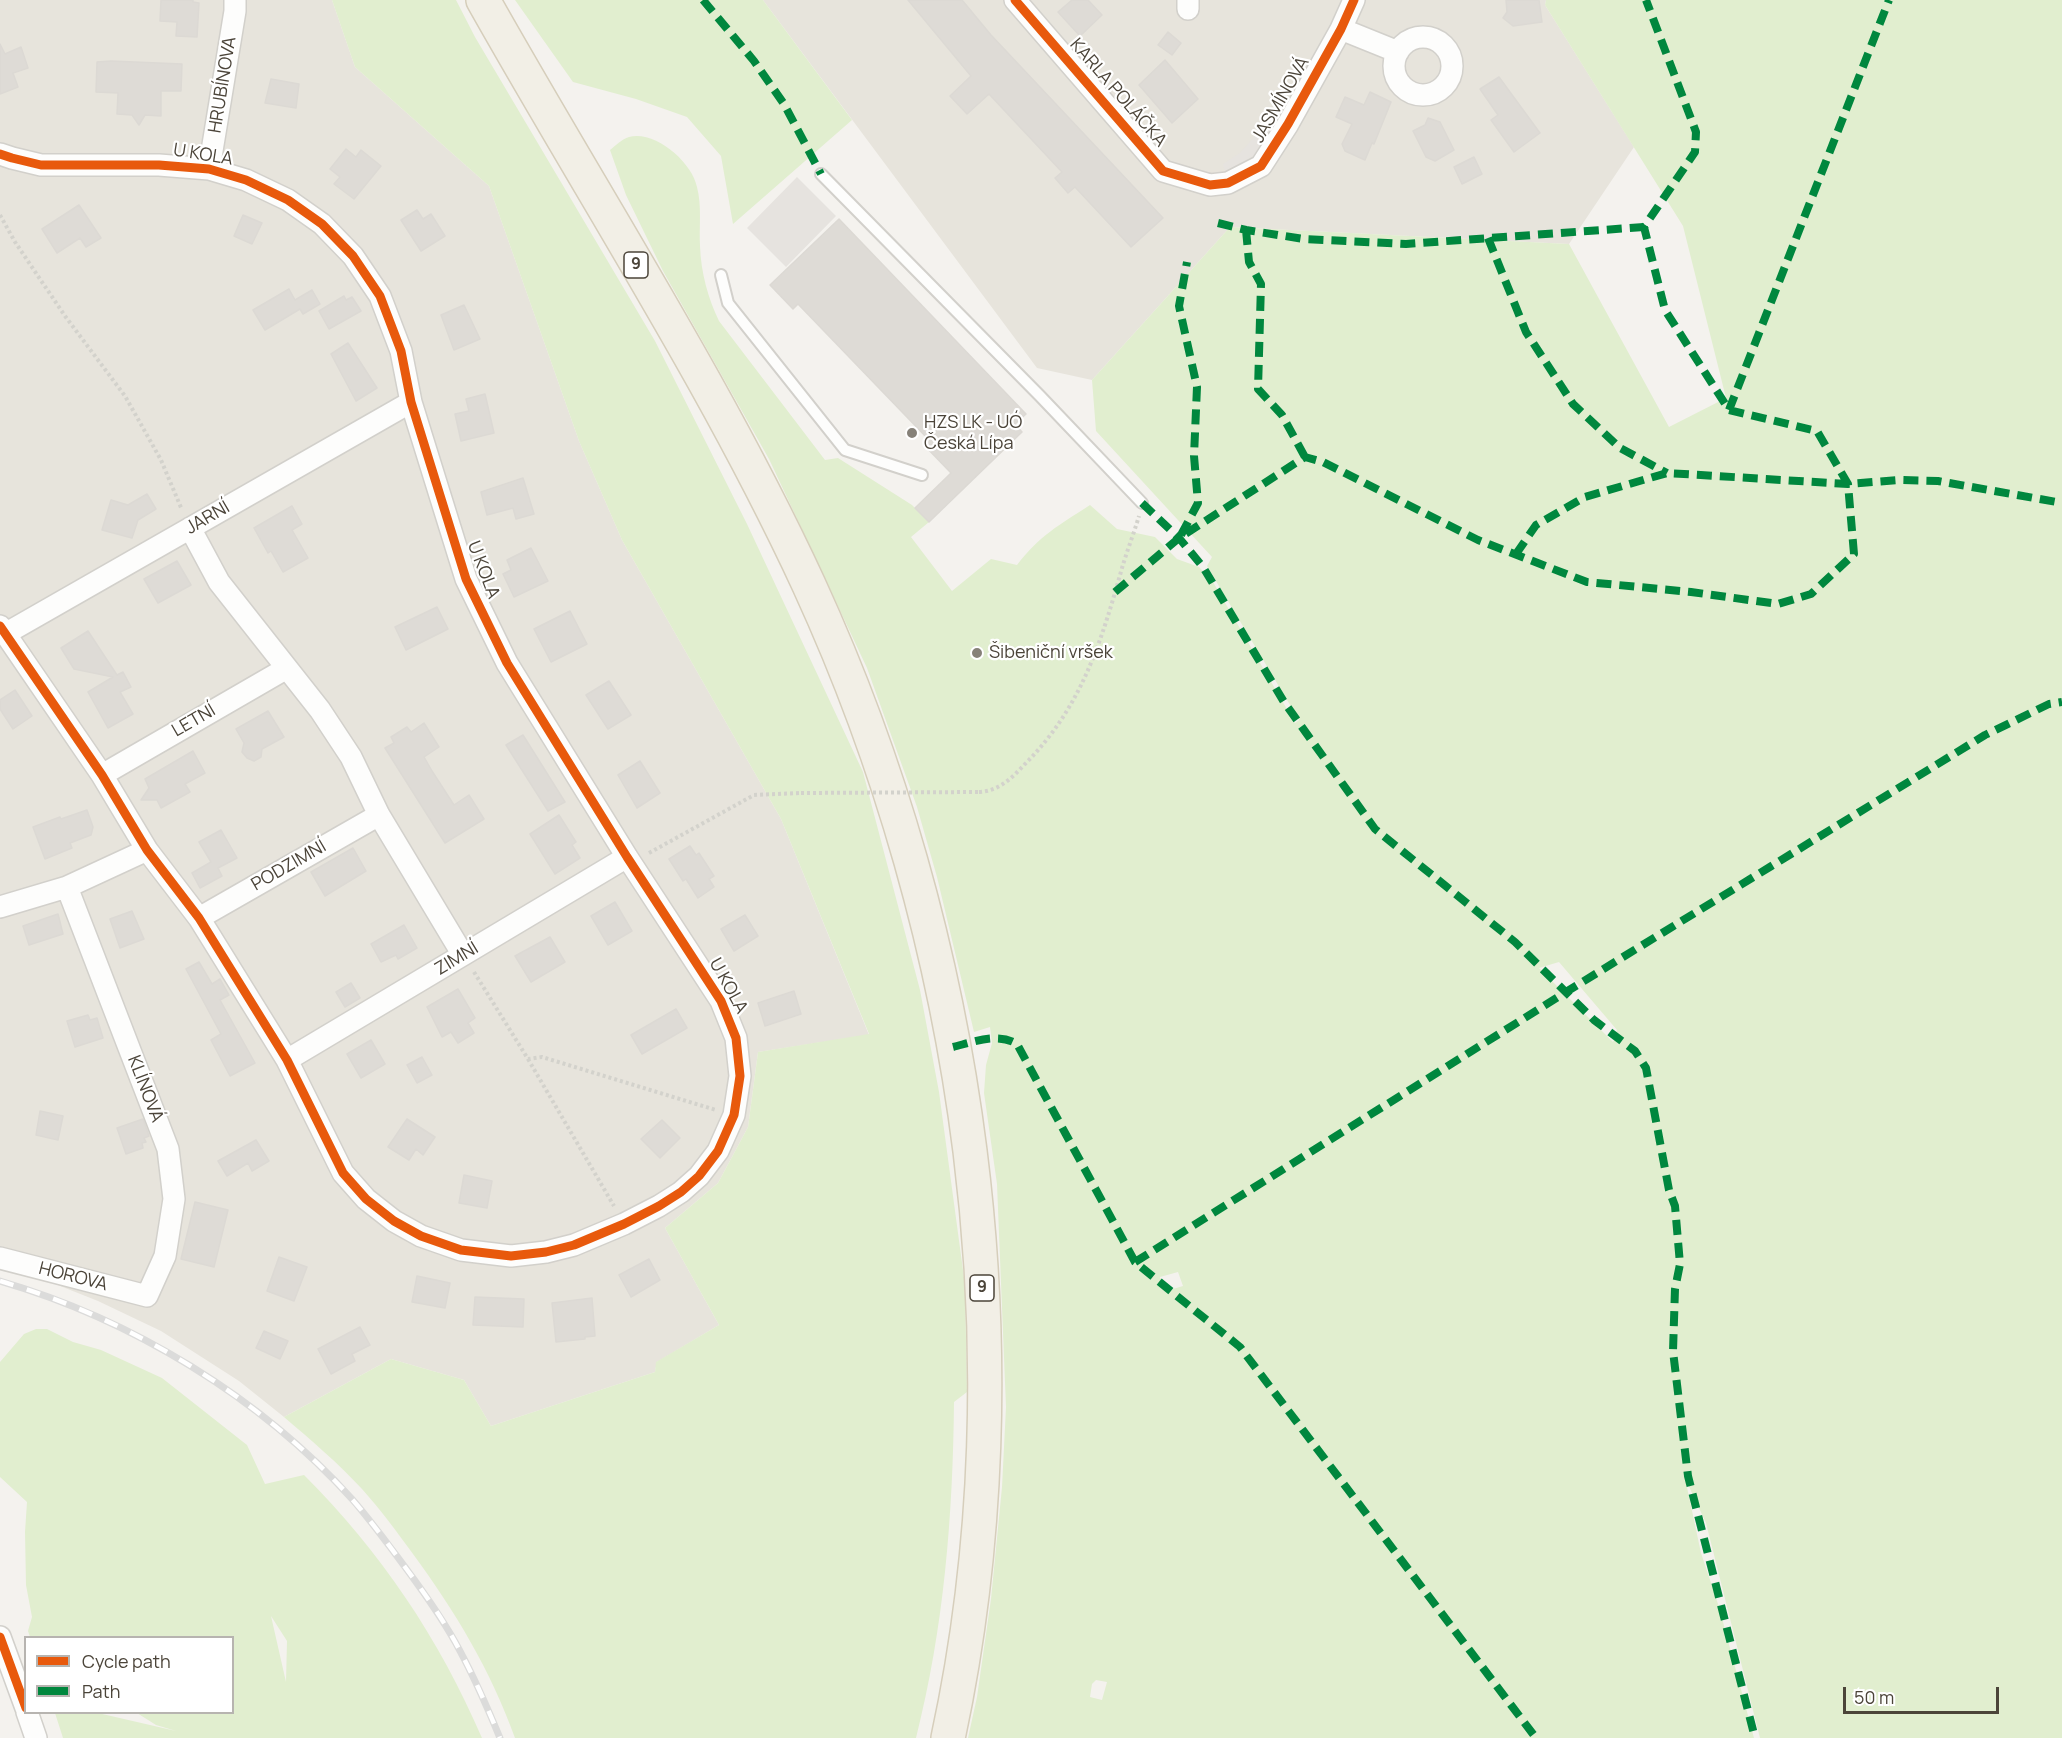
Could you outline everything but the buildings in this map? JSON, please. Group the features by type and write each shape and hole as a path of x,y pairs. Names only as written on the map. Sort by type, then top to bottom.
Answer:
{"main road":[{"name":"9","path":"483,0 696,368 753,473 808,584 855,694 886,779 921,898 942,989 961,1092 976,1214 983,1314 984,1417 978,1520 968,1623 948,1738"}],"street":[{"name":"HRUBÍNOVA","path":"209,169 235,0"},
{"name":"KARLA POLÁČKA","path":"1015,0 1163,171 1210,185"},
{"name":"JASMÍNOVÁ","path":"1210,185 1228,183 1261,165 1288,124 1341,29 1354,0"},
{"path":"1341,29 1398,52"},
{"name":"U KOLA","path":"0,154 41,165 159,165 209,169 246,180 288,200 322,224 353,256 380,296 401,351 411,402 466,579 507,663 627,856 722,1002 736,1038 740,1076 734,1115 718,1151 699,1176 666,1201 624,1224 574,1245 546,1252 511,1256 461,1250 421,1236 394,1221 366,1199 343,1173 287,1060 199,918 147,850 102,775 2,630"},
{"name":"JARNÍ","path":"2,630 190,528 411,402"},
{"path":"190,528 219,582 320,710 351,757 379,815 463,955"},
{"name":"LETNÍ","path":"102,775 287,668"},
{"name":"PODZIMNÍ","path":"199,918 379,815"},
{"path":"0,907 67,887 147,850"},
{"name":"ZIMNÍ","path":"287,1060 627,856"},
{"name":"KLÍNOVÁ","path":"67,887 168,1149 174,1199 165,1256 147,1296"},
{"name":"HOROVA","path":"0,1258 147,1296"},
{"path":"0,1637 24,1703"},
{"path":"27,1714 36,1738"}],"lane":[{"path":"821,174 1142,503"},
{"path":"721,275 728,303 845,450 922,475"}],"path":[{"path":"0,216 65,316 126,396 161,460 190,528"},
{"path":"627,856 638,858 754,795 979,792 991,791 1002,785 1032,757 1058,725 1081,688 1098,649 1142,503"},
{"path":"463,955 528,1059 624,1224"},
{"path":"528,1059 542,1057 734,1115"}],"shaded area":[{"path":"0,0 332,0 355,67 489,186 579,441 622,540 781,819 869,1035 758,1052 748,1127 718,1183 665,1228 719,1325 657,1362 655,1372 491,1426 464,1380 391,1359 284,1417 239,1381 161,1331 98,1301 35,1276 0,1266"},
{"path":"763,0 1546,0 1545,5 1634,147 1569,244 1230,227 1092,380 1037,368"},
{"path":"1274,115 1288,124 1261,166 1228,183 1223,164 1240,153"},
{"path":"797,177 836,216 786,267 747,228"}],"green space":[{"path":"332,0 456,0 475,37 655,341 747,524 863,772 920,990 939,1092 965,1285 967,1392 954,1402 952,1487 945,1571 934,1655 916,1738 515,1738 495,1689 471,1642 413,1554 362,1489 284,1417 391,1359 464,1380 491,1426 655,1372 656,1362 719,1325 665,1228 718,1183 748,1127 758,1052 869,1034 781,819 622,540 579,441 489,186 355,67"},
{"path":"515,0 763,0 852,120 733,224 721,156 687,117 636,99 573,82"},
{"path":"1546,0 2062,0 2062,1738 1760,1738 1706,1523 1685,1478 1701,1553 1719,1607 1754,1738 968,1738 977,1697 991,1599 1002,1487 1006,1407 997,1184 984,1093 986,1065 992,1043 990,1027 974,1032 937,877 917,807 867,668 769,459 663,271 626,195 610,150 629,137 650,138 671,150 688,168 694,177 699,194 700,246 704,276 708,294 719,321 825,460 838,458 912,505 929,522 911,537 952,591 991,559 1017,565 1059,525 1090,505 1117,529 1155,537 1177,559 1199,567 1213,582 1295,723 1299,720 1207,566 1212,557 1096,431 1092,380 1230,227 1569,244 1669,427 1726,398 1683,226 1545,5","holes":["1559,962 1617,1030 1613,1042 1539,968","1178,1272 1183,1286 1166,1291 1160,1277","1096,1680 1107,1682 1102,1700 1090,1697 1092,1684"]},
{"path":"36,1329 47,1329 73,1342 101,1350 162,1378 247,1445 265,1484 304,1475 358,1535 406,1598 447,1666 482,1738 63,1738 55,1714 102,1714 176,1731 156,1725 139,1714 234,1714 234,1636 30,1636 28,1631 32,1617 26,1585 27,1502 0,1477 0,1362 24,1334","holes":["271,1616 287,1641 286,1682"]}],"railway":[{"path":"0,1281 49,1297 97,1317 191,1366 235,1395 277,1427 316,1462 366,1516 434,1608 466,1662 500,1738"}],"marked path":[{"path":"703,0 754,61 784,104 821,174"},
{"path":"1115,592 1179,538 1305,457 1323,462 1478,540 1587,582 1691,592 1778,604 1811,594 1854,554 1848,484 1817,431 1729,410 1665,310 1644,227 1695,152 1696,132 1646,0"},
{"path":"1729,410 1889,0"},
{"path":"1218,223 1304,239 1406,244 1644,227"},
{"path":"1246,230 1249,262 1261,284 1258,389 1282,415 1305,457"},
{"path":"1488,238 1526,332 1573,404 1620,448 1667,473"},
{"path":"1181,535 1198,503 1194,456 1197,387 1179,306 1187,262"},
{"path":"1516,554 1536,525 1585,497 1667,473 1848,484 1899,480 1938,481 2062,503"},
{"path":"1142,503 1179,538 1203,567 1284,702 1375,829 1515,942 1594,1020 1635,1051 1646,1068 1669,1190 1675,1206 1680,1264 1675,1289 1673,1351 1688,1476 1755,1738"},
{"path":"1135,1262 1566,992 1985,735 2049,704 2062,702"},
{"path":"953,1047 994,1038 1010,1040 1017,1044 1135,1262 1240,1347 1536,1738"}],"cycle path":[{"path":"1015,0 1163,171 1210,185 1228,183 1261,166 1288,124 1341,29 1354,0"},
{"path":"0,154 41,165 159,165 209,169 246,180 288,200 322,224 353,256 380,296 401,351 411,402 466,579 507,663 627,857 721,1001 736,1038 740,1076 734,1115 718,1151 699,1176 681,1192 659,1206 574,1245 546,1252 511,1256 461,1250 421,1236 394,1221 366,1199 343,1173 287,1060 199,918 147,850 102,775 0,626"},
{"path":"0,1637 24,1703"}],"place":[{"name":"HZS LK - UÓ Česká Lípa","path":"912,433"},
{"name":"Šibeniční vršek","path":"977,653"}]}
